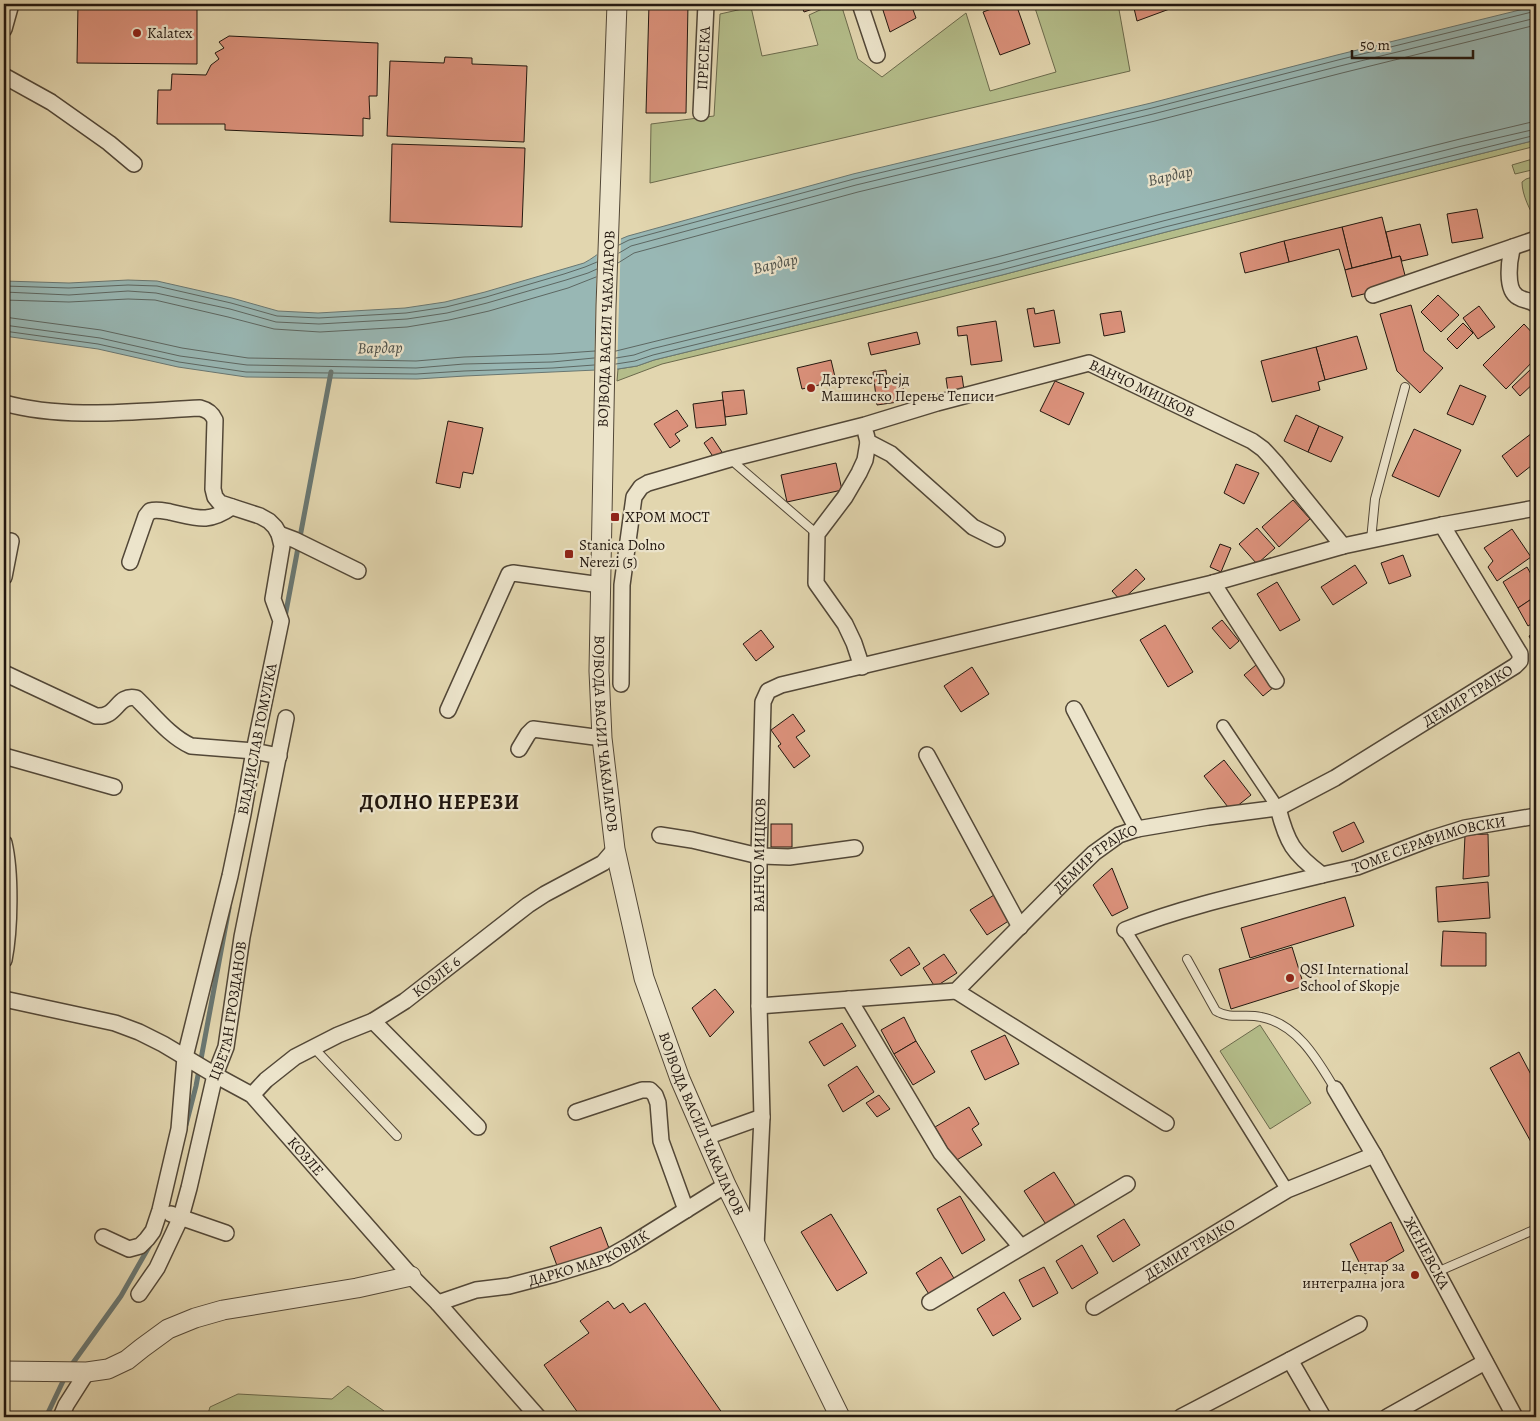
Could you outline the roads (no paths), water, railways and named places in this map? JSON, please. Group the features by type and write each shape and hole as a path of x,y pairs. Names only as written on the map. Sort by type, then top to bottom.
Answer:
{"street":[{"path":"4,29 11,4"},
{"name":"ВОЈВОДА ВАСИЛ ЧАКАЛАРОВ","path":"617,4 604,403 599,671 602,738 615,848 644,978 680,1079 726,1185 840,1417"},
{"name":"ПРЕСЕКА","path":"701,113 706,4"},
{"path":"860,4 877,55"},
{"path":"4,76 51,102 134,164"},
{"path":"1373,295 1536,239"},
{"path":"1513,248 1509,266 1513,290 1519,298 1534,302 1536,305"},
{"name":"ВАНЧО МИЦКОВ","path":"621,684 622,585 634,498 641,487 648,483 730,459 864,425 937,403 1089,363 1252,441 1263,449 1275,462 1343,546"},
{"path":"4,403 19,407 83,413 200,408 205,410 213,416 214,420 213,489 220,503 251,512 269,521 279,534 358,571"},
{"path":"862,667 845,624 816,583 817,534 845,497 865,460 868,442 864,425"},
{"path":"868,442 891,454 973,527 997,539"},
{"path":"130,562 146,516 150,511 161,510 203,520 220,515 232,507"},
{"name":"ВАНЧО МИЦКОВ","path":"756,1246 762,1117 758,1006 758,856 763,702 768,691 774,687 1213,583 1343,546 1442,525 1536,510"},
{"name":"ДЕМИР ТРАЈКО","path":"956,991 1094,853 1119,835 1137,829 1278,808 1335,778 1520,661 1520,654 1442,525"},
{"name":"ВЛАДИСЛАВ ГОМУЛКА","path":"103,1237 129,1249 140,1246 153,1231 160,1210 179,1129 185,1057 230,876 280,621 273,599 282,546 279,534"},
{"path":"4,577 11,541"},
{"path":"448,710 506,578 510,573 601,585"},
{"path":"1213,583 1276,680"},
{"path":"4,673 96,716 110,714 124,699 136,698 174,735 191,746 254,751 279,756"},
{"path":"1074,709 1137,829"},
{"name":"ЦВЕТАН ГРОЗДАНОВ","path":"139,1294 157,1268 181,1217 215,1076 226,1047 242,937 286,718"},
{"path":"1223,726 1278,808 1290,843 1304,861 1322,875"},
{"path":"519,749 533,729 602,738"},
{"path":"927,755 1020,927"},
{"path":"4,756 114,787"},
{"name":"ТОМЕ СЕРАФИМОВСКИ","path":"1125,930 1146,922 1227,899 1357,868 1465,828 1536,816"},
{"path":"660,835 692,840 758,856 789,857 855,848"},
{"path":"4,843 8,865 8,908 4,960"},
{"name":"КОЗЛЕ 6","path":"252,1095 281,1068 313,1048 373,1021 393,1009 528,905 603,863 615,848"},
{"path":"1125,930 1287,1190"},
{"path":"216,933 242,937"},
{"path":"758,1006 956,991 1166,1123"},
{"name":"КОЗЛЕ","path":"4,998 116,1024 139,1032 252,1095 538,1417"},
{"path":"849,999 941,1154 1021,1247"},
{"path":"373,1021 478,1127"},
{"name":"ЖЕНЕВСКА","path":"1335,1089 1374,1155 1515,1417"},
{"path":"576,1112 642,1090 650,1090 655,1094 658,1103 661,1141 686,1210"},
{"path":"706,1137 762,1117"},
{"name":"ДЕМИР ТРАЈКО","path":"1094,1306 1287,1190 1374,1155"},
{"path":"930,1302 1127,1184"},
{"name":"ДАРКО МАРКОВИЌ","path":"438,1303 476,1290 509,1286 607,1258 726,1185"},
{"path":"160,1210 226,1233"},
{"path":"11,1371 87,1372 108,1369 127,1360 168,1330 223,1310 357,1288 411,1276"},
{"path":"1181,1417 1359,1324"},
{"path":"1290,1360 1323,1417"},
{"path":"1387,1417 1485,1362"},
{"path":"61,1417 66,1405 87,1372"}],"lane":[{"path":"1371,540 1374,499 1405,387"},
{"path":"730,459 817,534"},
{"path":"1187,959 1216,1011 1224,1016 1261,1016 1277,1022 1288,1029 1306,1045 1335,1089"},
{"path":"313,1048 397,1136"},
{"path":"1437,1272 1536,1229"}],"water":[{"name":"Вардар","path":"1536,6 1536,140 1002,275 654,360 637,366 618,369 417,379 246,377 178,367 98,349 4,336 4,281 69,283 128,280 157,281 232,298 278,311 318,313 405,308 445,302 584,263 628,236 853,174 1151,103"}],"waterway":[{"path":"285,617 331,372"},
{"path":"186,1125 196,1086 229,908"},
{"path":"70,1367 121,1296 150,1245"},
{"path":"46,1417 65,1377"}],"place":[{"name":"Kalatex","path":"137,33"},
{"name":"Дартекс Трејд Машинско Перење Теписи","path":"811,388"},
{"name":"ХРОМ МОСТ","path":"615,517"},
{"name":"Stanica Dolno Nerezi (5)","path":"569,554"},
{"name":"QSI International School of Skopje","path":"1290,978"},
{"name":"Центар за интегрална јога","path":"1415,1275"}],"district":[{"name":"ДОЛНО НЕРЕЗИ","path":"440,802"}]}
